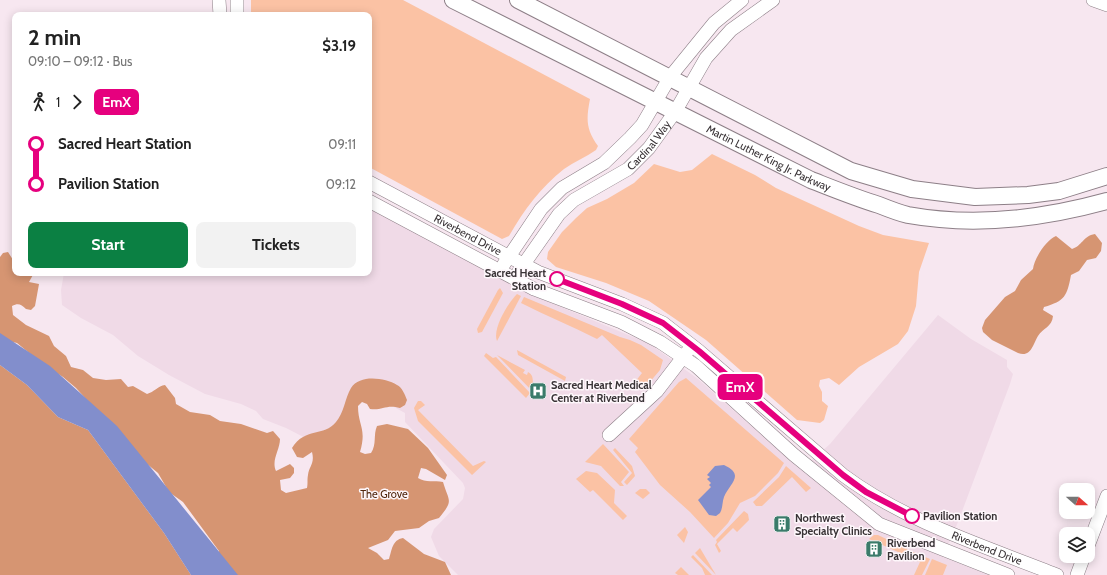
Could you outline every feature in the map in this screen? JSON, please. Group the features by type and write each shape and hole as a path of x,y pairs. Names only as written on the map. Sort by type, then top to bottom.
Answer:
{"main road":[{"name":"Martin Luther King Jr. Parkway","path":"453,0 811,180 848,195 907,215 962,221 1014,220 1079,209 1107,201"},
{"path":"518,0 851,171 912,189 975,197 1028,195 1059,191 1107,176"}],"street":[{"path":"219,0 220,12"},
{"path":"237,12 238,0"},
{"name":"Cardinal Way","path":"499,272 508,256 541,209 562,188 609,158 642,125 670,77 714,23 742,0"},
{"name":"Cardinal Way","path":"514,280 523,264 559,214 574,200 628,169 649,148 675,112 706,58 731,30 773,0"},
{"path":"1093,0 1107,5"},
{"name":"Riverbend Drive","path":"372,184 538,272 622,304 663,323 843,475 866,492 938,528 1057,575"},
{"name":"Riverbend Drive","path":"372,203 514,280 621,322 660,342 696,366 794,455 879,524 1008,575"},
{"path":"609,435 657,391 692,346"},
{"path":"1095,528 1107,496"},
{"path":"1077,575 1081,563"}],"shaded area":[{"path":"251,0 403,0 590,99 588,124 591,134 598,146 596,150 564,169 548,183 527,208 509,236 502,239 372,169 372,12 251,12"},
{"path":"712,154 755,175 776,188 859,226 883,235 929,243 919,272 916,306 908,331 898,344 859,367 839,385 829,378 820,380 819,386 822,392 822,401 828,406 824,420 820,423 797,420 706,340 649,301 606,283 556,267 547,259 548,252 562,232 587,208 607,199 634,183 654,164 680,172 692,170"},
{"name":"Sacred Heart Medical Center at Riverbend","path":"372,210 525,292 650,344 698,379 801,470 830,444 938,315 971,339 1007,360 1007,367 1013,374 958,522 943,557 989,575 458,575 439,556 431,537 434,529 463,499 465,488 463,483 405,422 405,413 361,389 323,447 286,428 263,419 256,411 241,404 205,394 169,375 138,356 113,335 81,318 62,305 61,290 63,276 372,276"},
{"path":"500,288 503,293 482,332 478,333 477,329"},
{"path":"517,294 521,296 497,341 496,336 499,323 509,303"},
{"path":"524,297 641,345 663,360 660,370 643,390 635,382 642,373 602,335 597,339 530,308 521,303"},
{"path":"517,350 566,377 565,381 518,355"},
{"path":"486,353 493,358 496,357 530,393 526,398 484,356"},
{"path":"497,355 525,370 523,373 527,375 528,372 532,376 534,393"},
{"path":"686,378 784,463 778,473 755,496 740,503 728,523 714,538 690,512 660,485 635,452 638,448 629,439 679,382"},
{"path":"418,401 421,401 425,405 418,410 473,466 484,461 486,462 472,475 418,421 414,408"},
{"path":"603,444 629,472 621,482 624,486 620,486 601,466 585,462"},
{"path":"615,448 632,466 635,476 627,485 624,482 632,473 613,450"},
{"path":"786,466 811,488 806,492 792,477 762,506 756,506 753,502 779,477"},
{"path":"586,471 597,473 615,490 614,503 627,516 623,520 593,490 590,492 576,479"},
{"path":"640,489 646,489 650,493 643,499 635,493"},
{"path":"744,511 748,514 749,520 737,532 733,528 717,544 721,551 719,553 715,545 717,542 716,540"},
{"path":"685,527 688,532 684,543 677,535"},
{"path":"874,535 878,535 909,550 907,556 869,539"},
{"path":"700,548 716,575 695,553"},
{"path":"911,551 930,559 922,575 914,575 920,562 908,557"},
{"path":"693,555 712,575 705,575 702,568 691,557"},
{"path":"932,559 947,565 943,575 925,575"},
{"path":"681,567 689,575 678,575 675,573"}],"green space":[{"path":"1095,234 1102,243 1101,251 1096,258 1087,260 1079,271 1071,275 1066,293 1061,300 1044,307 1043,310 1053,316 1051,323 1038,336 1029,352 1026,354 1018,353 992,340 983,332 982,328 985,320 1005,297 1015,291 1021,280 1033,269 1038,255 1048,241 1056,236 1072,249 1091,235"},
{"name":"The Grove","path":"8,252 12,258 12,276 32,276 29,282 39,284 35,306 31,310 26,309 19,304 14,305 12,306 13,315 26,325 49,336 54,346 66,356 71,367 83,370 93,378 106,380 121,379 128,387 133,386 147,394 165,385 175,398 176,404 190,412 210,415 220,421 241,424 267,433 273,431 280,439 275,459 276,471 290,464 294,468 294,473 290,478 280,480 281,490 286,493 307,488 309,472 313,459 312,452 303,458 297,457 292,448 297,441 308,434 331,427 336,422 341,414 351,388 355,384 366,379 380,379 399,386 407,400 405,405 400,408 391,407 370,409 367,404 362,402 358,406 363,438 360,452 365,454 371,453 373,450 377,426 387,424 408,429 428,448 447,475 445,480 426,469 421,468 418,478 443,482 449,501 447,508 439,518 429,521 419,528 395,531 388,540 368,548 377,553 384,560 389,559 395,543 399,539 403,538 424,554 445,562 451,575 232,575 218,556 219,551 183,502 169,492 158,473 141,459 76,388 17,343 0,339 0,257 3,253"},
{"path":"0,365 27,385 58,417 88,430 164,533 191,575 0,575"}],"water":[{"path":"0,333 50,366 117,426 238,575 191,575 164,533 88,430 58,417 27,385 0,365"},
{"path":"724,465 734,472 734,480 726,492 720,513 716,516 709,515 698,500 711,487 709,485 711,483 707,479 710,477 707,475 715,466"}],"bus line":[{"name":"EmX","path":"557,279 622,304 663,323 699,351 843,475 866,492 912,516"}],"place":[{"name":"Sacred Heart Station","path":"557,279"},
{"name":"Sacred Heart Medical Center at Riverbend","path":"538,391"},
{"name":"Pavilion Station","path":"912,516"},
{"name":"Northwest Specialty Clinics","path":"782,524"},
{"name":"Riverbend Pavilion","path":"874,549"}]}
